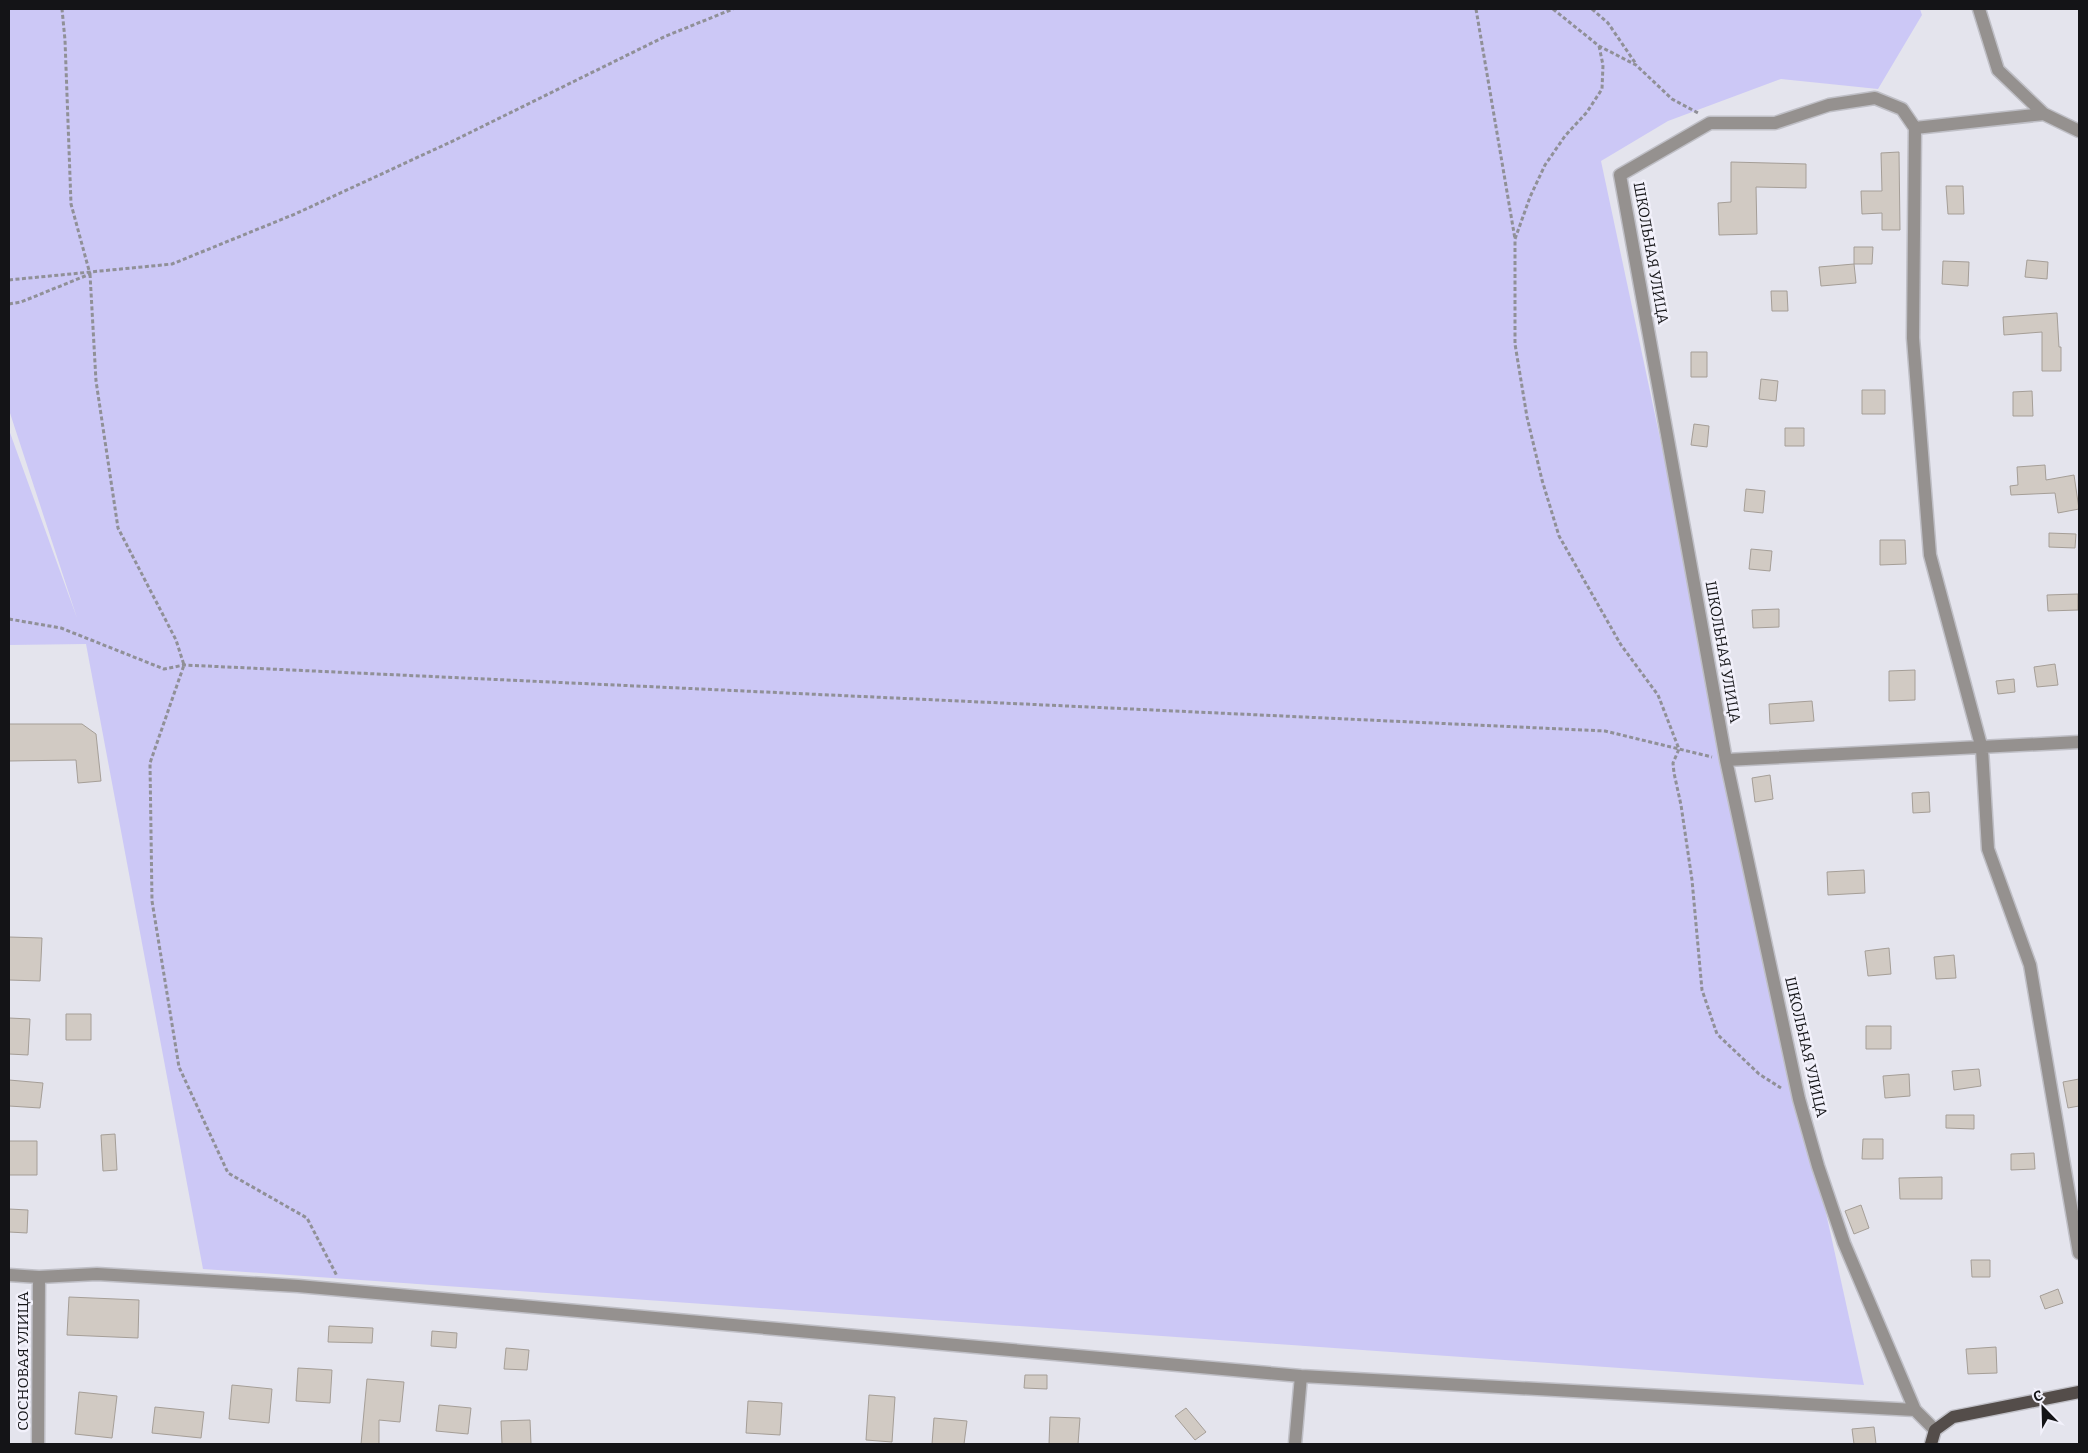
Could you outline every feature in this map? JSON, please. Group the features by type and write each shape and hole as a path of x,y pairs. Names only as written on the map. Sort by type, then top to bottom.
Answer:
{"main road":[{"path":"1931,1444 1935,1430 1953,1418 2079,1392"}],"street":[{"path":"1983,12 1998,70 2044,114 2079,131"},
{"name":"ШКОЛЬНАЯ УЛИЦА","path":"1915,128 1902,109 1875,98 1829,105 1775,122 1710,123 1620,175 1726,760 1799,1099 1818,1166 1844,1242 1915,1410 1935,1430"},
{"path":"2044,114 1915,128 1913,338 1930,555 1982,749 1988,849 2030,965 2079,1253"},
{"path":"1726,760 1982,749 2079,742"},
{"path":"9,1275 39,1277 97,1274 344,1290 1301,1376 1915,1410"},
{"name":"СОСНОВАЯ УЛИЦА","path":"38,1444 39,1277"},
{"path":"1295,1444 1301,1376"}],"path":[{"path":"62,9 72,204 90,274 96,381 118,528 176,640 184,665 150,763 152,901 179,1067 228,1173 307,1218 344,1290"},
{"path":"9,280 90,274 172,264 286,218 455,140 666,36 733,9"},
{"path":"1476,9 1515,239 1515,344 1527,417 1542,480 1559,536 1621,645 1658,695 1679,749 1673,763 1692,880 1702,990 1717,1034 1758,1074 1799,1099"},
{"path":"1554,9 1599,46 1636,65"},
{"path":"1592,9 1608,23 1636,65 1672,99 1700,114 1710,123"},
{"path":"1515,239 1530,197 1545,164 1565,136 1587,112 1602,89 1604,66 1599,46"},
{"path":"9,304 21,302 90,274"},
{"path":"9,619 61,628 164,668 184,665 1605,731 1726,760"}],"shaded area":[{"path":"9,9 1920,9 1922,15 1878,89 1781,79 1668,121 1601,161 1720,720 1726,760 1864,1385 203,1269 86,644 9,645 9,430 77,618 9,410"}],"building":[{"path":"1899,152 1900,230 1882,230 1882,213 1862,214 1861,191 1882,191 1881,153"},
{"path":"1731,162 1806,164 1806,188 1756,187 1757,234 1719,235 1718,203 1731,202"},
{"path":"1946,186 1963,186 1964,214 1948,214"},
{"path":"1854,247 1873,247 1872,264 1854,264"},
{"path":"2027,260 2048,262 2047,279 2025,277"},
{"path":"1943,261 1969,262 1968,286 1942,284"},
{"path":"1854,264 1856,283 1821,286 1819,267"},
{"path":"1771,291 1787,291 1788,311 1772,311"},
{"path":"2057,313 2059,347 2061,347 2061,371 2042,371 2042,332 2004,335 2003,317"},
{"path":"1691,352 1707,352 1707,377 1691,377"},
{"path":"1761,379 1778,381 1776,401 1759,399"},
{"path":"1862,390 1885,390 1885,414 1862,414"},
{"path":"2032,391 2033,416 2013,416 2013,392"},
{"path":"1694,424 1709,426 1707,447 1691,445"},
{"path":"1785,428 1804,428 1804,446 1785,446"},
{"path":"2045,465 2046,480 2074,475 2079,509 2058,513 2055,493 2011,495 2010,486 2018,485 2017,467"},
{"path":"1746,489 1765,491 1763,513 1744,511"},
{"path":"2049,533 2076,534 2075,548 2049,547"},
{"path":"1880,540 1905,540 1906,564 1880,565"},
{"path":"1751,549 1772,551 1770,571 1749,569"},
{"path":"2078,594 2078,610 2048,611 2047,595"},
{"path":"1779,609 1779,627 1753,628 1752,610"},
{"path":"2055,664 2058,685 2037,687 2034,667"},
{"path":"1915,670 1915,700 1889,701 1889,671"},
{"path":"2014,679 2015,692 1998,694 1996,681"},
{"path":"1812,701 1814,721 1770,724 1769,704"},
{"path":"9,724 82,724 96,734 101,781 78,783 76,760 9,761"},
{"path":"1770,775 1773,799 1755,802 1752,778"},
{"path":"1929,792 1930,812 1913,813 1912,793"},
{"path":"1864,870 1865,893 1828,895 1827,872"},
{"path":"9,937 42,938 40,981 9,980"},
{"path":"1889,948 1891,974 1868,976 1865,951"},
{"path":"1954,955 1956,978 1936,979 1934,957"},
{"path":"66,1014 91,1014 91,1040 66,1040"},
{"path":"9,1018 30,1019 28,1055 9,1054"},
{"path":"1866,1026 1891,1026 1891,1049 1866,1049"},
{"path":"1979,1069 1981,1086 1954,1090 1952,1071"},
{"path":"1909,1074 1910,1096 1885,1098 1883,1076"},
{"path":"2079,1079 2079,1106 2068,1108 2063,1082"},
{"path":"9,1080 43,1083 40,1108 9,1106"},
{"path":"1946,1115 1974,1115 1974,1129 1946,1128"},
{"path":"115,1134 117,1170 103,1171 101,1135"},
{"path":"1863,1139 1883,1139 1883,1159 1862,1159"},
{"path":"9,1141 37,1141 37,1175 9,1175"},
{"path":"2034,1153 2035,1169 2011,1170 2011,1154"},
{"path":"1942,1177 1942,1199 1900,1199 1899,1178"},
{"path":"1861,1205 1869,1228 1854,1234 1845,1211"},
{"path":"9,1209 28,1210 27,1233 9,1232"},
{"path":"1971,1260 1990,1260 1990,1277 1972,1277"},
{"path":"2058,1289 2063,1303 2045,1309 2040,1296"},
{"path":"69,1297 139,1300 138,1338 67,1335"},
{"path":"329,1326 373,1328 372,1343 328,1342"},
{"path":"432,1331 457,1333 456,1348 431,1346"},
{"path":"1996,1347 1997,1373 1968,1374 1966,1349"},
{"path":"506,1348 529,1350 527,1370 504,1369"},
{"path":"298,1368 332,1370 330,1403 296,1401"},
{"path":"1025,1375 1047,1375 1047,1389 1024,1388"},
{"path":"367,1379 404,1382 400,1422 379,1420 379,1444 361,1444"},
{"path":"232,1385 272,1389 269,1423 229,1419"},
{"path":"79,1392 117,1396 112,1438 75,1434"},
{"path":"869,1395 895,1397 892,1442 866,1440"},
{"path":"748,1401 782,1403 780,1435 746,1433"},
{"path":"439,1405 471,1408 468,1434 436,1431"},
{"path":"155,1407 204,1412 201,1438 152,1433"},
{"path":"1186,1408 1206,1432 1195,1440 1175,1416"},
{"path":"1050,1417 1080,1418 1078,1444 1049,1444"},
{"path":"934,1418 967,1421 964,1444 932,1444"},
{"path":"530,1420 531,1444 502,1444 501,1421"},
{"path":"1874,1427 1876,1444 1854,1444 1852,1429"}]}
